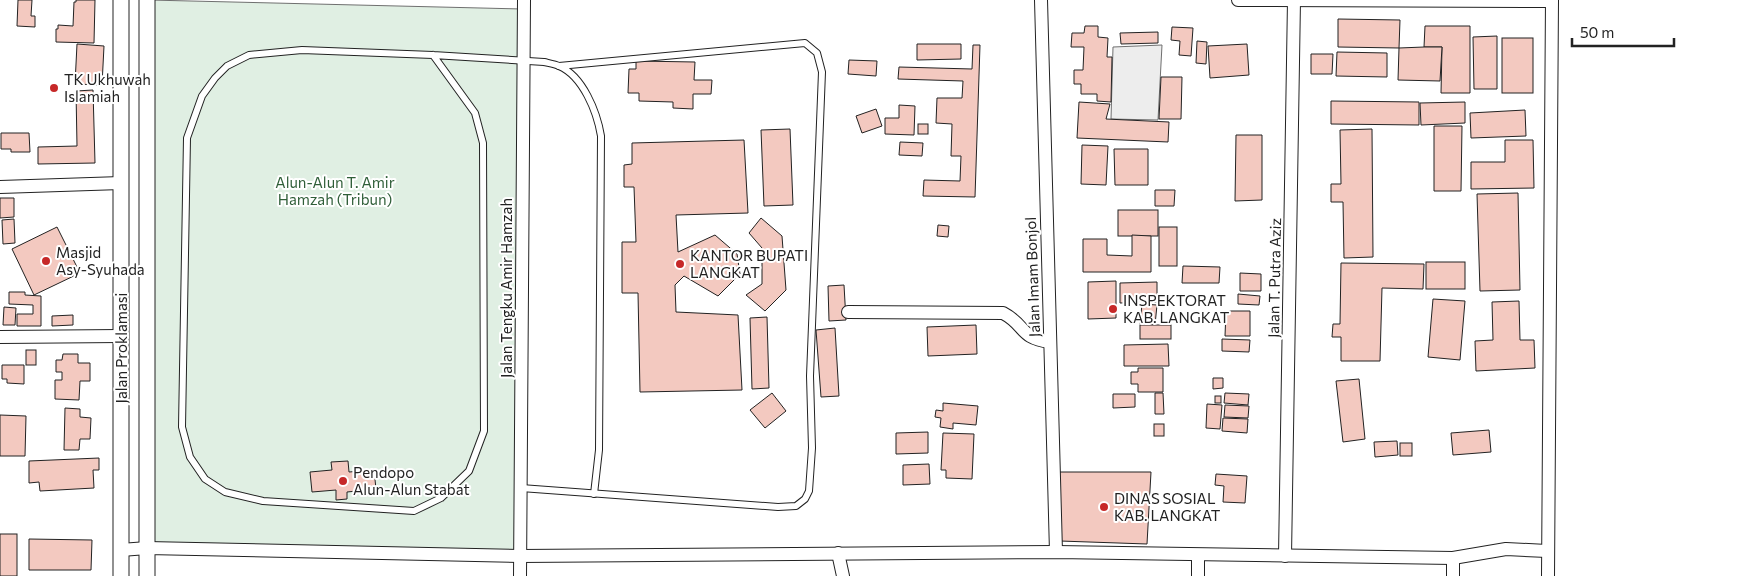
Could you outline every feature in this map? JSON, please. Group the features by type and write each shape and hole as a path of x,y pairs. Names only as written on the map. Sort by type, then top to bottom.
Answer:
{"street":[{"name":"Jalan Proklamasi","path":"121,0 121,576"},
{"name":"Jalan Proklamasi","path":"147,0 147,576"},
{"name":"Jalan Tengku Amir Hamzah","path":"520,576 524,0"},
{"name":"Jalan Imam Bonjol","path":"1040,0 1056,552"},
{"path":"1238,0 1552,0 1548,576"},
{"name":"Jalan T. Putra Aziz","path":"1285,556 1294,0"},
{"path":"0,187 122,183"},
{"path":"848,312 1003,313 1013,318 1024,333 1036,340 1050,342"},
{"path":"0,337 121,336"},
{"path":"121,550 147,548 520,556 1056,552 1453,558 1506,549 1547,551"},
{"path":"838,553 843,576"},
{"path":"1198,555 1198,576"},
{"path":"1453,558 1454,576"}],"lane":[{"path":"521,488 778,507 796,506 805,499 809,491 812,448 810,376 822,72 817,53 805,43 559,66"},
{"path":"433,55 475,113 483,144 484,431 469,471 441,498 414,511 263,502 225,492 205,479 190,456 182,427 187,138 202,96 214,78 227,66 249,54 302,50 433,55 544,62 559,66 573,75 597,116 601,136 599,450 594,494"}],"green space":[{"name":"Alun-Alun T. Amir Hamzah (Tribun)","path":"149,0 522,9 517,552 150,545"}],"shaded area":[{"path":"1162,45 1158,120 1111,119 1113,47"}],"building":[{"path":"18,0 32,0 31,16 35,16 35,27 17,26"},
{"path":"76,0 95,0 94,43 56,42 56,29 58,29 58,25 73,26 74,2"},
{"path":"1338,19 1400,20 1399,48 1338,47"},
{"path":"1085,26 1098,26 1098,37 1108,38 1107,57 1112,57 1111,102 1097,101 1097,94 1081,94 1081,84 1074,84 1074,70 1083,70 1084,47 1071,47 1072,33 1084,33"},
{"path":"1425,26 1470,26 1470,93 1441,93 1442,47 1424,47"},
{"path":"1172,27 1193,28 1191,56 1179,55 1180,41 1171,40"},
{"path":"1158,32 1158,43 1121,44 1120,33"},
{"path":"1497,36 1497,89 1474,89 1473,37"},
{"path":"1502,38 1533,38 1533,93 1502,93"},
{"path":"1197,41 1207,42 1206,64 1196,63"},
{"path":"77,44 104,46 102,85 75,84"},
{"path":"917,44 961,44 961,59 917,60"},
{"path":"1247,44 1249,75 1210,78 1208,46"},
{"path":"973,45 980,45 975,197 923,196 924,180 960,181 961,156 951,156 952,124 936,123 937,98 962,98 963,81 898,79 899,67 972,69"},
{"path":"1442,47 1440,81 1398,80 1399,48"},
{"path":"1337,52 1387,53 1387,77 1336,76"},
{"path":"1311,54 1333,54 1332,74 1311,74"},
{"path":"849,60 877,61 876,76 848,74"},
{"path":"636,61 695,62 694,80 712,80 711,94 693,94 693,109 673,108 673,102 639,101 639,93 628,93 629,69 636,69"},
{"path":"1161,77 1182,77 1181,119 1159,119"},
{"path":"93,90 95,163 38,164 38,147 77,146 76,91"},
{"path":"1331,101 1419,102 1419,125 1331,124"},
{"path":"1079,102 1110,104 1106,119 1169,122 1168,142 1077,138"},
{"path":"1465,102 1465,123 1421,125 1420,103"},
{"path":"899,105 915,106 914,135 885,134 885,118 899,118"},
{"path":"876,109 882,126 862,133 856,116"},
{"path":"1525,110 1526,136 1471,138 1470,113"},
{"path":"918,124 928,124 928,134 918,134"},
{"path":"1434,126 1462,126 1461,191 1434,191"},
{"path":"790,129 793,205 764,206 761,130"},
{"path":"1372,129 1373,257 1344,258 1343,202 1331,202 1331,184 1341,184 1340,130"},
{"path":"1,133 29,133 30,152 11,152 11,149 1,149"},
{"path":"1236,135 1262,135 1262,200 1235,201"},
{"name":"KANTOR BUPATI LANGKAT","path":"744,140 748,213 676,215 678,252 715,235 737,254 740,274 718,296 684,276 675,285 676,312 738,315 742,390 640,392 638,293 622,293 622,242 636,242 634,187 624,187 624,165 632,164 632,143"},
{"path":"1505,140 1533,140 1534,188 1471,189 1471,162 1505,162"},
{"path":"900,142 923,143 922,156 899,155"},
{"path":"1082,145 1108,146 1106,185 1081,184"},
{"path":"1114,149 1148,149 1148,185 1115,185"},
{"path":"1155,190 1175,190 1174,206 1155,206"},
{"path":"1518,193 1520,290 1480,291 1477,194"},
{"path":"0,198 14,198 14,217 0,218"},
{"path":"1118,210 1158,210 1158,236 1118,236"},
{"path":"761,218 782,236 786,290 765,311 746,295 762,284 762,248 749,233"},
{"path":"14,219 15,243 3,244 2,220"},
{"path":"938,225 949,226 948,237 937,236"},
{"name":"Masjid Asy-Syuhada","path":"57,227 80,273 34,295 12,249"},
{"path":"1159,227 1177,227 1177,266 1159,266"},
{"path":"1132,235 1151,236 1151,272 1083,272 1083,239 1107,239 1107,255 1132,256"},
{"path":"1426,262 1465,262 1465,289 1426,289"},
{"path":"1341,263 1424,264 1423,289 1382,288 1380,361 1341,361 1341,337 1332,337 1333,324 1340,324"},
{"path":"1183,266 1220,267 1219,283 1182,283"},
{"path":"1240,273 1261,274 1261,291 1240,291"},
{"path":"1116,281 1116,318 1088,319 1088,282"},
{"path":"1157,282 1157,302 1120,303 1120,283"},
{"path":"844,285 846,320 829,321 828,286"},
{"path":"9,292 25,292 25,295 41,296 41,326 17,326 17,314 33,314 33,305 9,304"},
{"path":"1238,294 1260,296 1259,305 1238,304"},
{"path":"1433,299 1465,301 1460,360 1428,357"},
{"path":"1519,301 1520,340 1534,340 1535,368 1476,371 1475,341 1493,340 1492,302"},
{"path":"1142,304 1157,305 1155,325 1140,324"},
{"path":"4,307 16,308 15,325 3,325"},
{"path":"1226,311 1250,311 1250,336 1225,336"},
{"path":"73,315 73,325 52,326 52,316"},
{"path":"767,317 769,388 752,389 750,318"},
{"path":"976,325 977,354 928,356 927,327"},
{"path":"1140,325 1171,325 1171,339 1140,339"},
{"path":"835,328 839,396 821,397 816,330"},
{"path":"1222,339 1250,340 1249,352 1222,351"},
{"path":"1168,344 1169,366 1124,366 1124,345"},
{"path":"26,350 36,350 36,365 26,365"},
{"path":"63,354 78,354 78,363 90,363 90,381 80,381 79,400 55,399 55,380 62,380 62,372 56,372 56,360 62,360"},
{"path":"2,365 24,365 24,384 7,383 7,379 2,379"},
{"path":"1138,368 1163,368 1163,392 1138,392 1138,384 1131,384 1131,372 1138,372"},
{"path":"1213,378 1223,378 1223,388 1213,389"},
{"path":"1359,379 1365,439 1343,442 1336,381"},
{"path":"772,393 786,411 765,428 750,410"},
{"path":"1155,393 1163,393 1164,414 1155,414"},
{"path":"1225,393 1249,394 1248,405 1224,403"},
{"path":"1113,394 1135,394 1135,407 1113,408"},
{"path":"1215,396 1221,396 1221,403 1215,403"},
{"path":"943,403 978,406 976,425 953,423 953,429 940,427 941,418 935,417 936,410 943,411"},
{"path":"1207,404 1222,405 1220,429 1206,428"},
{"path":"1225,405 1249,406 1248,418 1224,417"},
{"path":"65,408 80,409 80,417 91,418 90,439 80,439 79,450 64,450"},
{"path":"0,415 26,416 25,456 0,456"},
{"path":"1223,418 1248,419 1247,433 1222,431"},
{"path":"1154,424 1164,424 1164,436 1154,436"},
{"path":"1489,430 1491,452 1453,455 1451,433"},
{"path":"928,432 928,453 896,454 896,433"},
{"path":"943,433 974,434 972,479 946,478 946,470 941,470"},
{"path":"1397,441 1398,455 1375,457 1374,442"},
{"path":"1400,443 1412,443 1412,456 1400,456"},
{"path":"99,458 99,470 93,470 94,488 40,491 39,482 29,483 29,461"},
{"name":"Pendopo Alun-Alun Stabat","path":"348,461 349,472 374,470 376,489 347,492 347,499 336,500 336,490 312,492 310,472 332,470 331,462"},
{"path":"929,464 930,484 903,485 903,465"},
{"name":"DINAS SOSIAL KAB. LANGKAT","path":"1058,472 1151,472 1147,544 1060,541"},
{"path":"1216,474 1247,476 1245,503 1223,502 1224,486 1215,485"},
{"path":"0,534 17,534 17,576 0,576"},
{"path":"29,539 92,540 91,570 29,570"}],"place":[{"name":"TK Ukhuwah Islamiah","path":"54,88"},
{"name":"Masjid Asy-Syuhada","path":"46,261"},
{"name":"KANTOR BUPATI LANGKAT","path":"680,264"},
{"name":"INSPEKTORAT KAB. LANGKAT","path":"1113,309"},
{"name":"Pendopo Alun-Alun Stabat","path":"343,481"},
{"name":"DINAS SOSIAL KAB. LANGKAT","path":"1104,507"}]}
